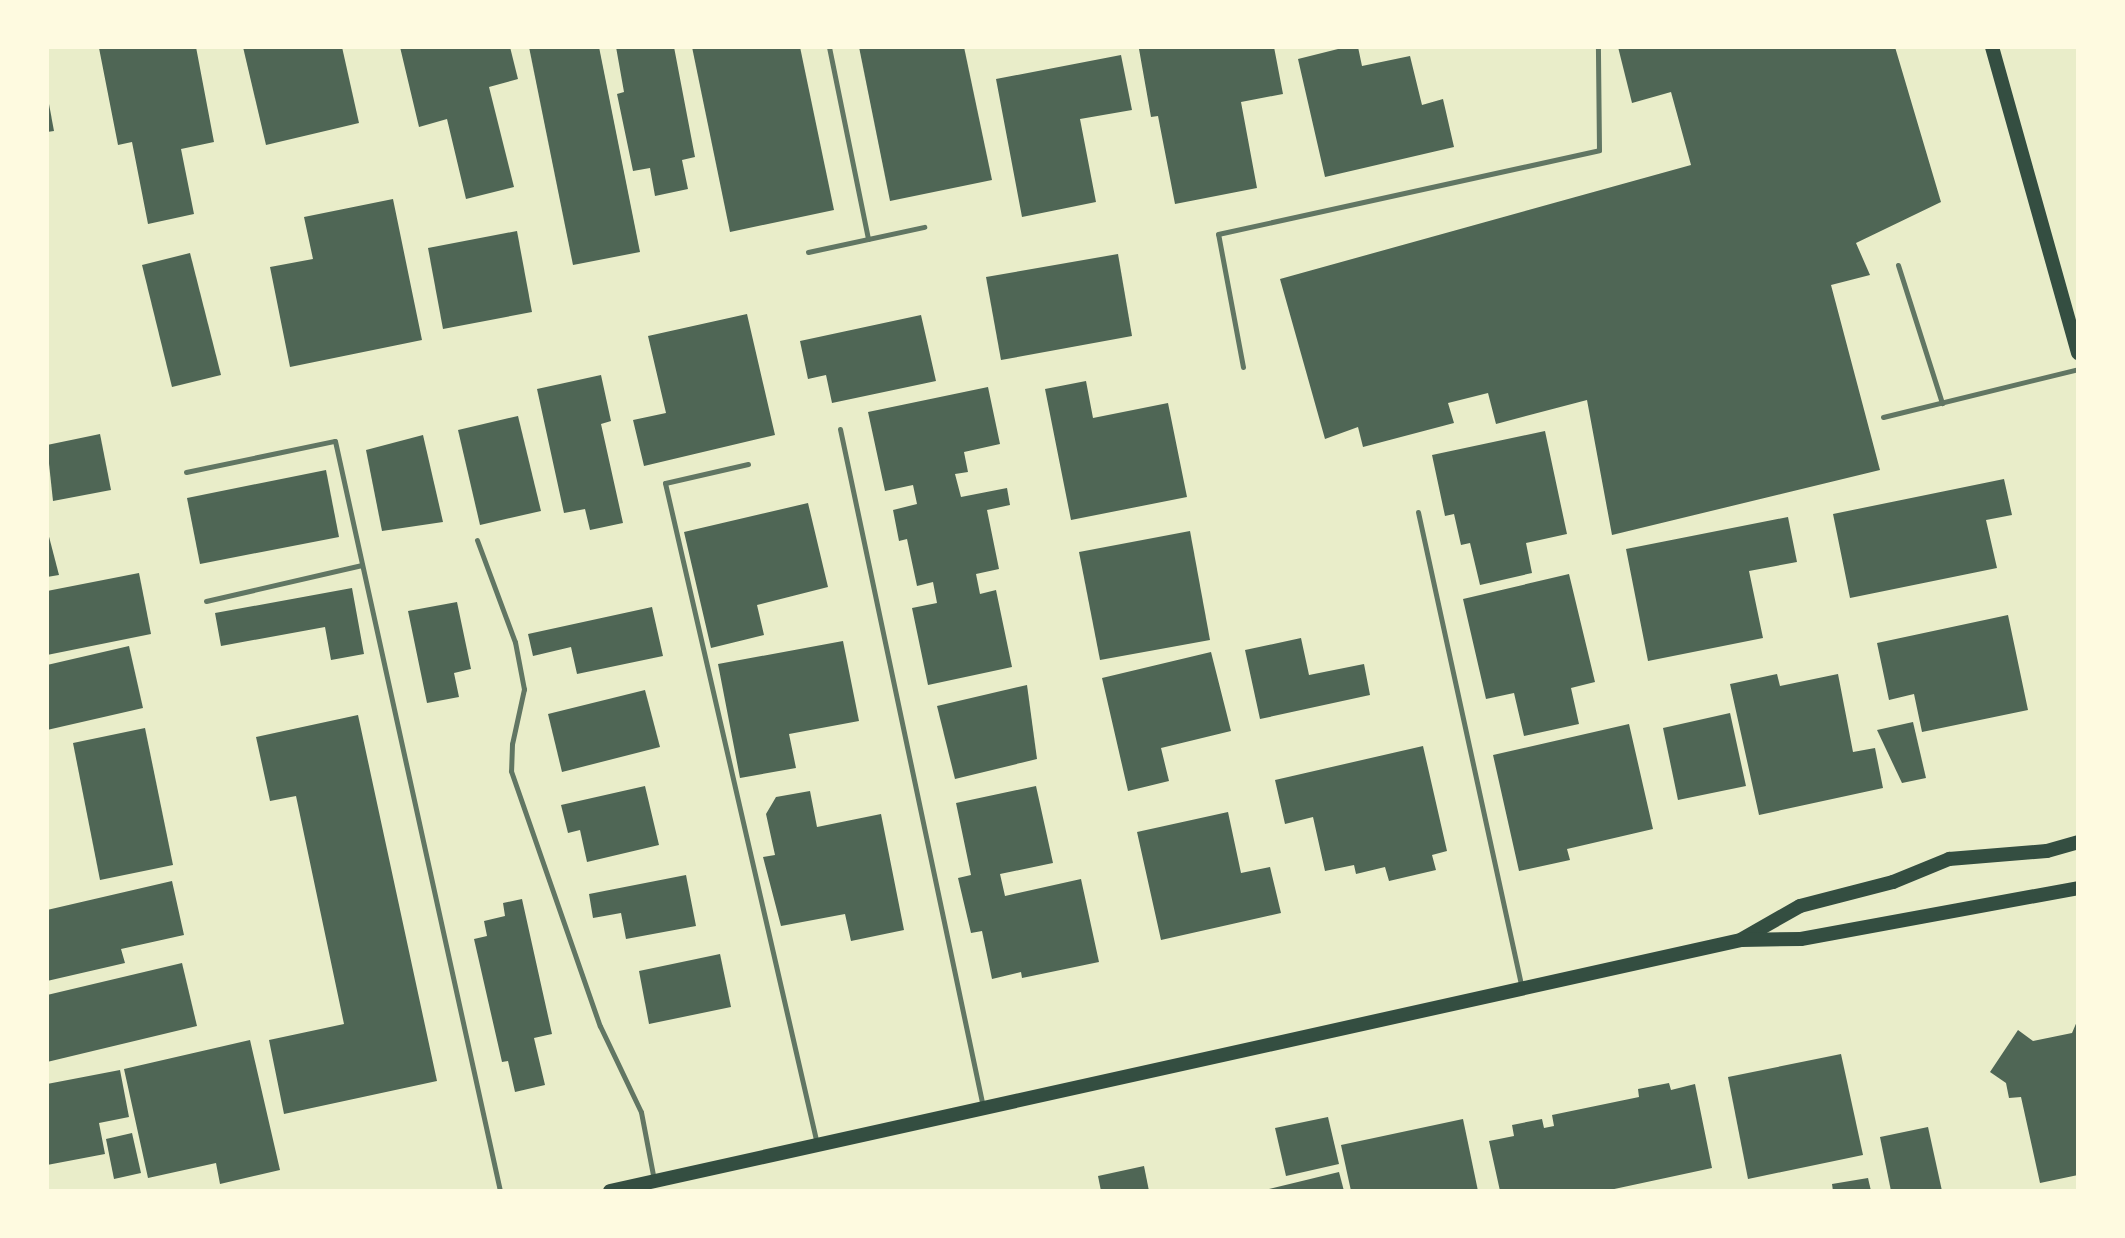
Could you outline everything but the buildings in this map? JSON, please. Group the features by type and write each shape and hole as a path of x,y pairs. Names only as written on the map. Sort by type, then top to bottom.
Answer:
{"main road":[{"path":"1992,47 2078,353"},
{"path":"1741,940 1800,906 1893,882 1949,859 2048,850 2078,842"},
{"path":"610,1191 1741,940 1801,939 2078,888"}],"lane":[{"path":"829,47 868,239"},
{"path":"1243,367 1218,234 1599,150 1598,47"},
{"path":"808,251 924,227"},
{"path":"1898,265 1942,404"},
{"path":"1883,417 2078,369"},
{"path":"840,429 983,1108"},
{"path":"186,472 335,441 500,1191"},
{"path":"748,464 664,483 817,1145"},
{"path":"1418,512 1522,989"},
{"path":"477,540 515,642 524,689 512,744 512,771 600,1026 641,1112 654,1181"},
{"path":"206,601 362,565"}]}
